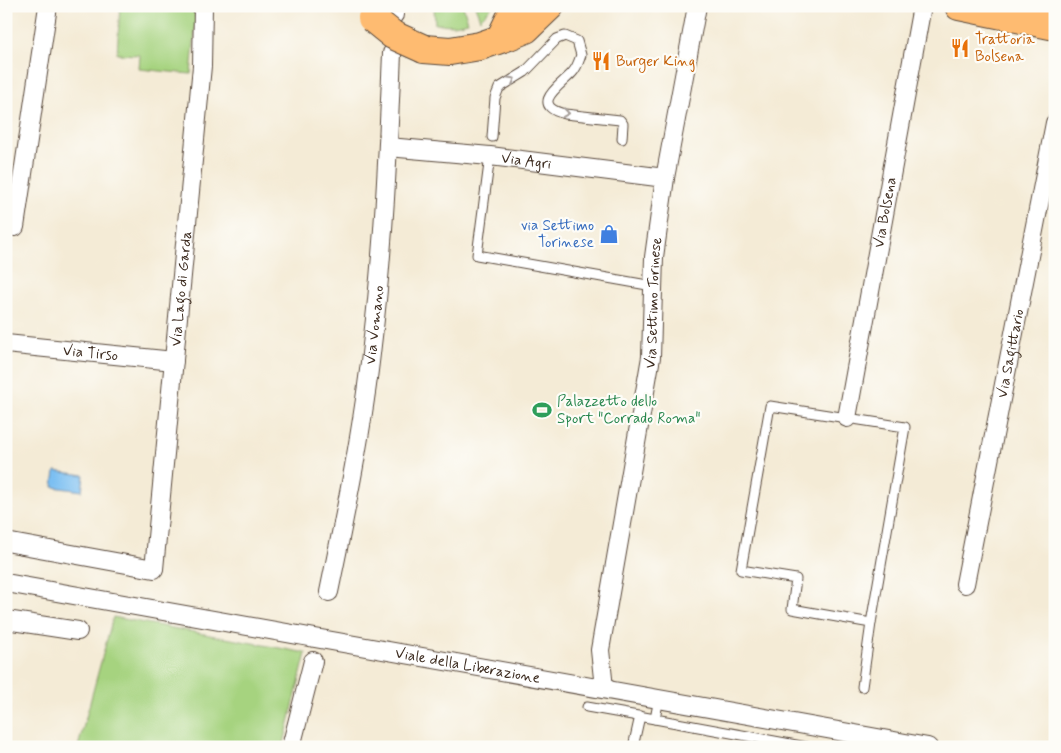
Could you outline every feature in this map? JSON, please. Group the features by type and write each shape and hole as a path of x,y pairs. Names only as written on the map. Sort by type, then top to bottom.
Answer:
{"main road":[{"path":"501,37 516,6"},
{"path":"381,11 394,35 424,49 450,52 480,46 526,29 550,6"},
{"path":"960,6 1055,26"}],"street":[{"path":"15,227 48,6"},
{"name":"Via Lago di Garda","path":"6,542 154,569 203,60 203,6"},
{"name":"Via Settimo Torinese","path":"604,688 600,650 652,351 653,286 665,178 697,6"},
{"name":"Via Bolsena","path":"847,418 922,6"},
{"name":"Via Vomano","path":"329,592 370,367 388,147 392,53"},
{"name":"Via Sagittario","path":"965,584 1055,123"},
{"name":"Via Agri","path":"388,147 490,156 665,178"},
{"name":"Via Tirso","path":"6,344 174,361"},
{"name":"Viale della Liberazione","path":"6,583 928,747"},
{"path":"6,620 78,631"},
{"path":"291,747 313,661"}],"lane":[{"path":"492,137 495,98 499,88 525,72 554,42 565,36 577,41 581,55 576,68 550,92 548,100 551,106 556,112 565,114 620,120 623,124 622,139"},
{"path":"490,156 476,255 653,286"},
{"path":"862,687 871,622 905,427 770,406 741,570 796,579 792,609 871,622"},
{"path":"655,718 659,698"},
{"path":"587,707 808,747"},
{"path":"633,747 640,716"}],"green space":[{"path":"120,6 194,6 196,21 191,74 139,69 140,55 117,54"},
{"path":"434,6 463,6 468,22 454,25 435,24"},
{"path":"475,6 493,6 480,19"},
{"path":"113,617 306,653 283,747 78,747"}],"water":[{"path":"55,471 84,475 82,491 53,487"}],"place":[{"name":"Trattoria Bolsena","path":"960,48"},
{"name":"Burger King","path":"601,61"},
{"name":"via Settimo Torinese","path":"609,234"},
{"name":"Palazzetto dello Sport \"Corrado Roma\"","path":"542,410"}]}
